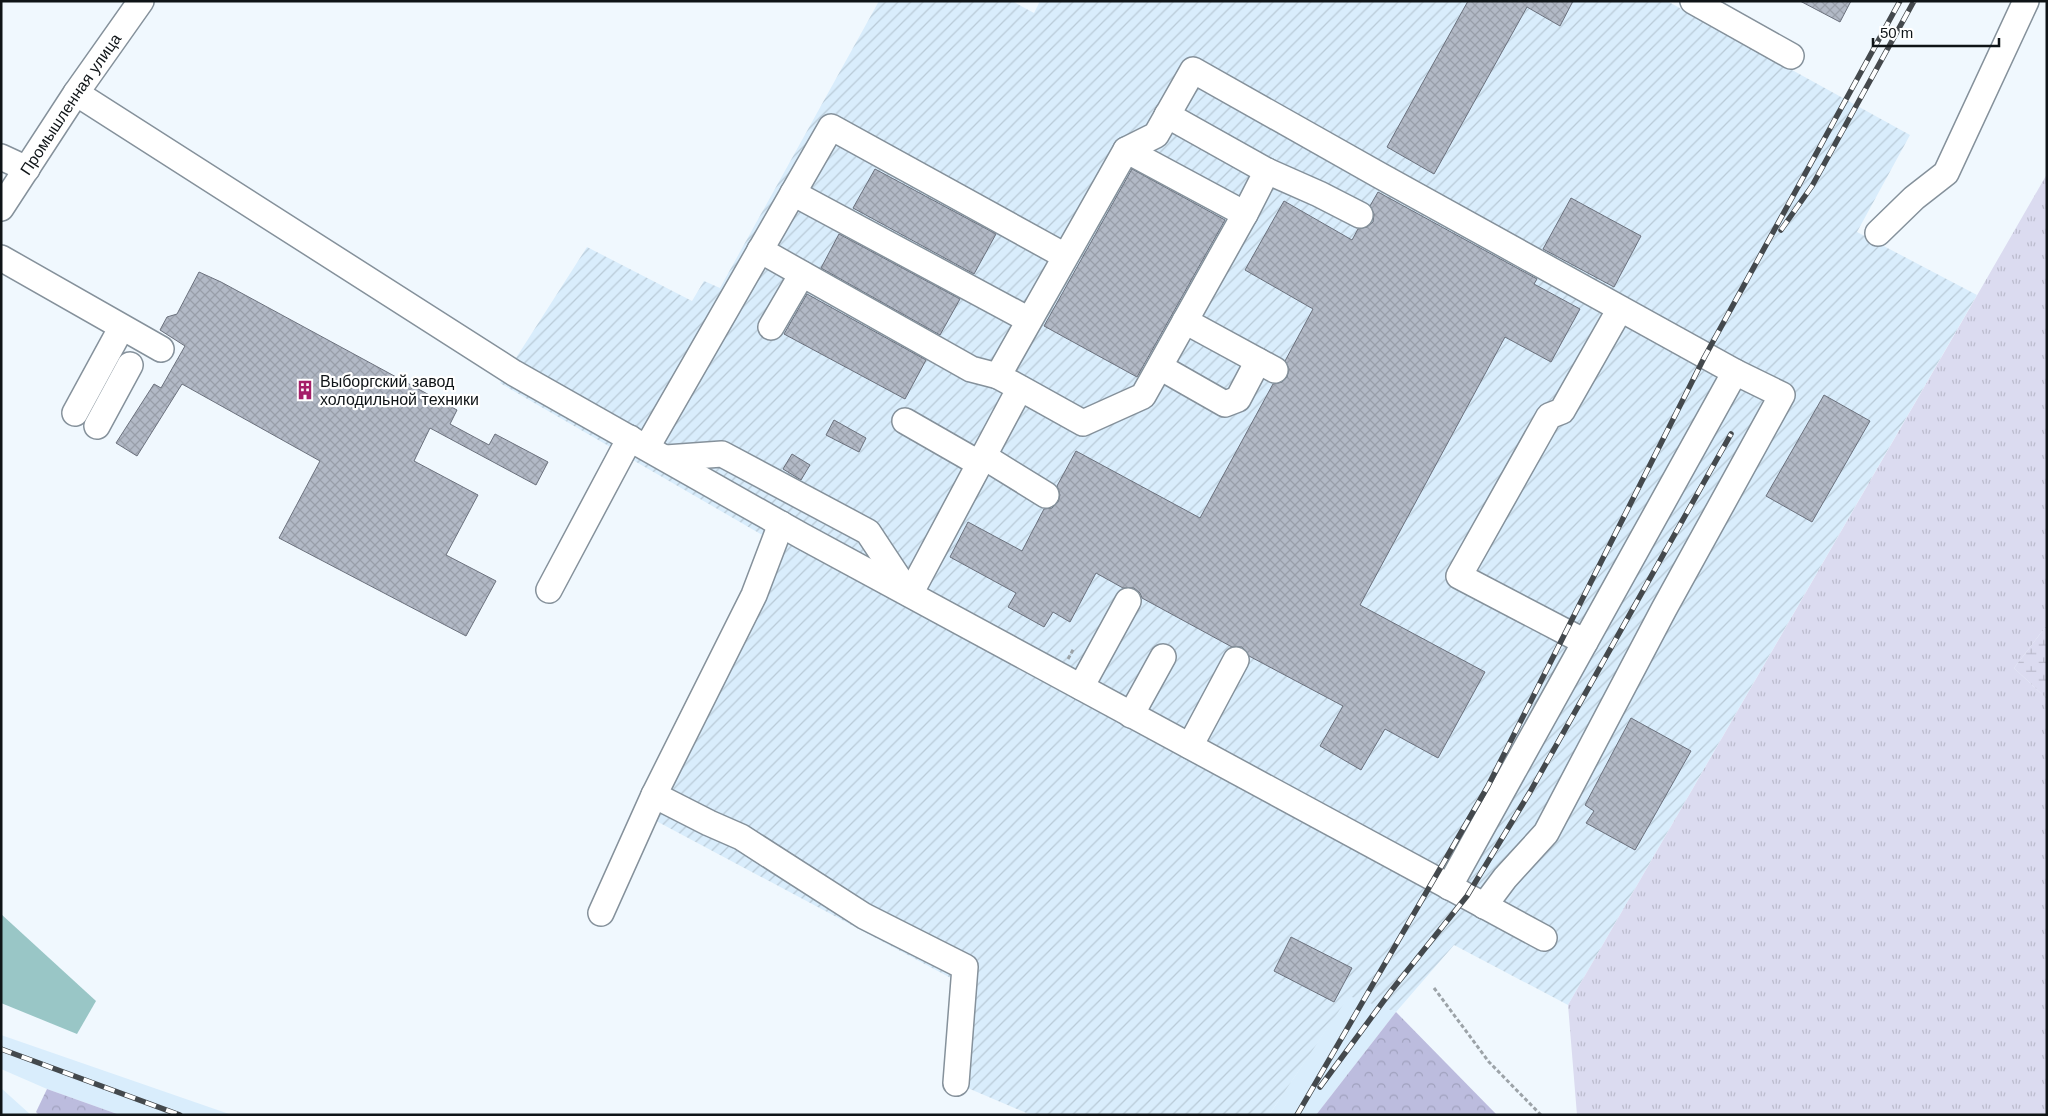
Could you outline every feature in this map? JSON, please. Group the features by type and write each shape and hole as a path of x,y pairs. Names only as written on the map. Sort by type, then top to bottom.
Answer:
{"street":[{"name":"Промышленная улица","path":"1,208 76,93 141,1"},
{"path":"1694,1 1791,56"},
{"path":"1878,233 1914,198 1946,173 2026,1"},
{"path":"998,376 1126,150 1156,135 1193,70 1620,309 1735,372 1782,395 1669,600 1546,834 1505,878 1484,906"},
{"path":"76,93 514,373 781,524 1544,938"},
{"path":"1167,115 1267,171 1360,215"},
{"path":"549,590 648,448 831,127 1065,256"},
{"path":"1126,150 1245,214"},
{"path":"1,157 27,169"},
{"path":"760,250 971,369 998,376 1083,423 1143,396 1267,171"},
{"path":"793,193 1029,320"},
{"path":"1,258 116,329 161,349"},
{"path":"771,327 802,274"},
{"path":"1585,642 1459,576 1549,416 1562,411 1620,309"},
{"path":"1160,367 1225,404 1238,398 1266,366 1185,321"},
{"path":"97,426 137,373 116,329"},
{"path":"75,413 116,329"},
{"path":"1449,887 1735,372"},
{"path":"910,594 1020,388"},
{"path":"905,421 1046,495"},
{"path":"648,448 722,454 868,532 910,594"},
{"path":"602,913 654,795 754,595 781,524"},
{"path":"1081,687 1128,601"},
{"path":"1132,715 1163,657"},
{"path":"1190,746 1236,660"},
{"path":"654,795 740,837 864,916 965,967 956,1083"}],"path":[{"path":"1434,988 1488,1062 1541,1115"}],"shaded area":[{"path":"879,1 1012,1 1034,13 1040,1 1667,1 1910,135 1857,232 1977,295 1568,1005 1454,945 1396,1012 1349,996 1269,1115 1031,1115 956,1083 964,985 645,815 783,547 500,383 587,247 692,301 704,281 720,288"},
{"path":"1,914 96,1001 77,1034 1,1003"},
{"path":"1349,995 1396,1012 1316,1115 1269,1115"},
{"path":"1,1035 232,1115 120,1115 47,1089 1,1069"},
{"path":"1,1088 31,1115 1,1115"}],"green space":[{"path":"2047,174 2047,625 2014,668 2047,699 2047,1115 1577,1115 1568,1005"},
{"path":"2047,625 2047,699 2014,668"},
{"path":"1396,1012 1497,1115 1316,1115"},
{"path":"47,1089 120,1115 39,1115 36,1112"}],"building":[{"path":"1468,1 1573,1 1560,26 1527,7 1434,174 1387,147"},
{"path":"1800,1 1851,1 1840,22"},
{"path":"875,169 996,234 974,274 853,208"},
{"path":"1132,169 1225,220 1137,377 1044,326"},
{"path":"1378,192 1537,279 1534,284 1580,309 1551,362 1505,337 1360,605 1485,672 1438,758 1385,729 1361,770 1320,746 1343,706 1249,656 1242,647 1232,647 1142,598 1140,593 1134,588 1123,588 1096,573 1070,622 1053,612 1044,627 1008,607 1016,593 950,557 968,522 1022,551 1044,509 1052,508 1058,502 1060,495 1057,486 1076,451 1200,518 1273,384 1282,382 1287,377 1289,369 1285,361 1313,309 1245,270 1284,201 1352,240 1358,229 1367,227 1373,222 1374,214 1370,206"},
{"path":"1571,198 1641,236 1614,287 1543,249"},
{"path":"839,234 960,299 940,335 821,268"},
{"path":"199,272 221,282 457,410 450,424 489,445 495,434 548,462 536,485 430,428 414,461 478,495 446,555 496,581 466,636 279,538 320,461 182,384 137,456 116,443 154,384 161,388 185,346 160,330 167,317 177,314"},
{"path":"807,294 926,360 905,399 784,334"},
{"path":"1824,395 1870,421 1812,522 1766,496"},
{"path":"834,420 866,438 859,452 826,435"},
{"path":"792,454 810,465 801,480 783,469"},
{"path":"1631,718 1691,751 1635,850 1586,823 1594,811 1585,805"},
{"path":"1291,937 1352,968 1334,1002 1274,971"}],"railway":[{"path":"1297,1115 1488,786 1704,358 1900,1"},
{"path":"1781,230 1812,186 1914,1"},
{"path":"1320,1087 1391,991 1467,896 1530,792 1731,434"},
{"path":"1,1049 180,1115"}],"place":[{"name":"Выборгский завод холодильной техники","path":"305,390"}]}
